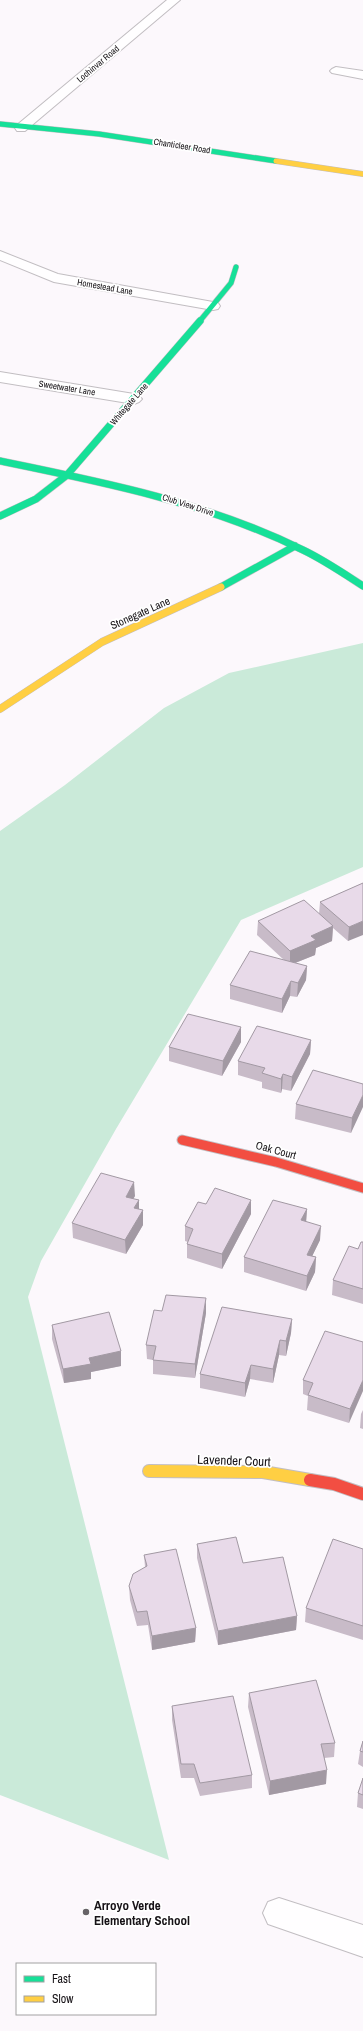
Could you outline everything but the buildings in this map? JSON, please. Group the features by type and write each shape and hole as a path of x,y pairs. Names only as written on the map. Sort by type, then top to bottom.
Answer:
{"street":[{"name":"Lochinvar Road","path":"21,128 174,0"},
{"path":"336,71 363,75"},
{"name":"Chanticleer Road","path":"0,124 21,128 106,135 363,174"},
{"name":"Homestead Lane","path":"0,255 54,278 213,306"},
{"name":"Whitegate Lane","path":"0,516 29,505 46,494 68,475 213,306 230,283 236,267"},
{"name":"Sweetwater Lane","path":"0,377 134,399"},
{"name":"Club View Drive","path":"0,461 68,475 190,505 244,524 295,546 363,586"},
{"name":"Stonegate Lane","path":"0,709 73,659 119,634 196,601 295,546"},
{"name":"Oak Court","path":"182,1140 276,1162 363,1188"},
{"name":"Lavender Court","path":"149,1471 263,1472 334,1484 363,1494"},
{"path":"280,1913 363,1941"}],"green space":[{"path":"363,643 363,867 241,920 116,1129 41,1261 28,1297 169,1860 0,1795 0,831 65,785 164,708 229,673"}],"traffic: fast":[{"path":"0,124 99,134 276,161"},
{"path":"0,516 36,499 67,475 213,306 231,283 236,267"},
{"path":"0,461 150,494 223,517 304,550 363,586"},
{"path":"221,587 295,546"}],"traffic: slow":[{"path":"276,161 363,174"},
{"path":"0,709 102,642 196,600 221,587"},
{"path":"149,1471 263,1472 310,1480"}],"traffic: jam":[{"path":"182,1140 276,1162 363,1188"},
{"path":"310,1480 334,1484 363,1494"}],"place":[{"name":"Arroyo Verde Elementary School","path":"86,1912"}]}
